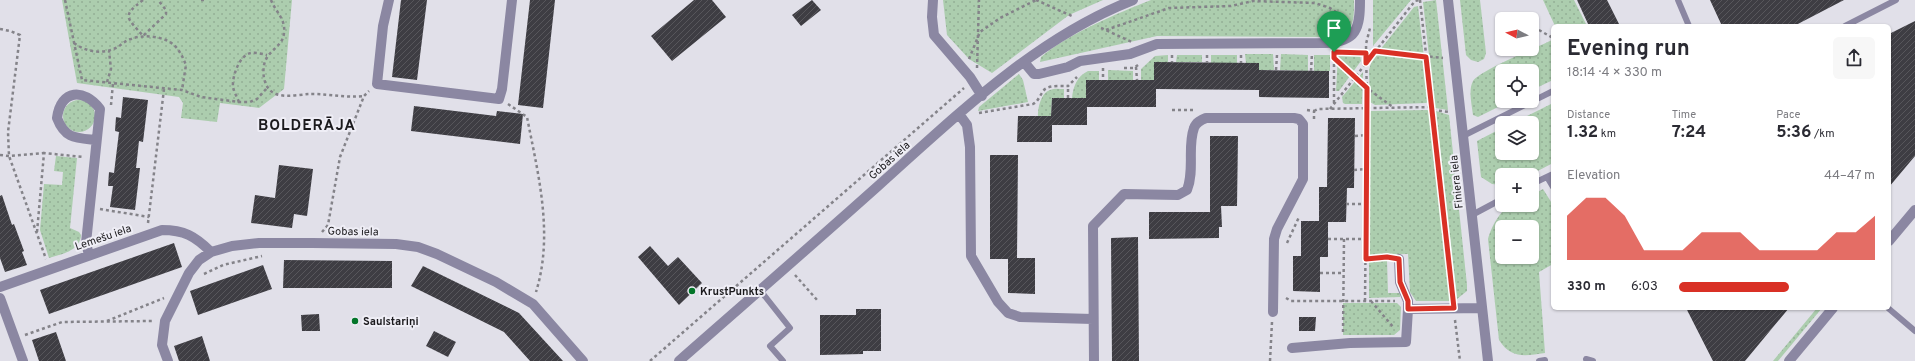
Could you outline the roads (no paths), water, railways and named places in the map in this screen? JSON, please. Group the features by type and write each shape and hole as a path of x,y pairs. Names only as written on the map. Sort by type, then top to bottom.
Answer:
{"street":[{"path":"389,0 383,26 377,84 498,99 502,89 512,0"},
{"path":"933,0 932,17 934,35 965,71 982,96"},
{"name":"Gobas iela","path":"679,361 787,266 962,117 982,96 1040,49 1085,22 1133,0"},
{"path":"1024,62 1034,74 1039,74 1068,67 1080,61 1130,54 1157,44 1334,47 1351,37 1357,30 1360,17 1360,0"},
{"name":"Finiera iela","path":"1448,0 1488,361"},
{"path":"89,254 86,243 100,109 87,97 73,95 67,97 62,101 57,118 64,132 72,137 96,140"},
{"path":"962,117 967,124 970,147 971,256 998,302 1008,313 1020,317 1093,318"},
{"path":"1094,361 1093,226 1124,194 1178,195 1187,190 1191,179 1192,136 1194,127 1199,121 1206,118 1294,118 1299,119 1303,124 1303,180 1277,229 1274,239 1273,312"},
{"path":"1891,238 1915,210"},
{"name":"Lemešu iela","path":"0,286 162,230 177,230 197,238 211,252"},
{"name":"Gobas iela","path":"168,361 162,345 162,334 165,321 189,273 199,260 211,252 232,246 259,243 312,243 396,244 418,247 496,282 533,304 583,361"},
{"path":"1292,348 1343,344 1406,342 1408,301 1400,282 1399,259"},
{"path":"0,298 23,361"},
{"path":"1408,309 1482,308"},
{"path":"1789,361 1830,310"}],"lane":[{"path":"1678,0 1688,24"},
{"path":"1849,24 1896,0"},
{"path":"1463,136 1551,91"},
{"path":"1539,180 1550,175"},
{"path":"1472,214 1495,202"},
{"path":"760,290 790,328 770,346 782,361"},
{"path":"1890,310 1915,331"},
{"path":"1586,359 1593,361"}],"place":[{"name":"KrustPunkts","path":"692,291"},
{"name":"Saulstariņi","path":"355,321"}],"district":[{"name":"BOLDERĀJA","path":"307,125"}]}
